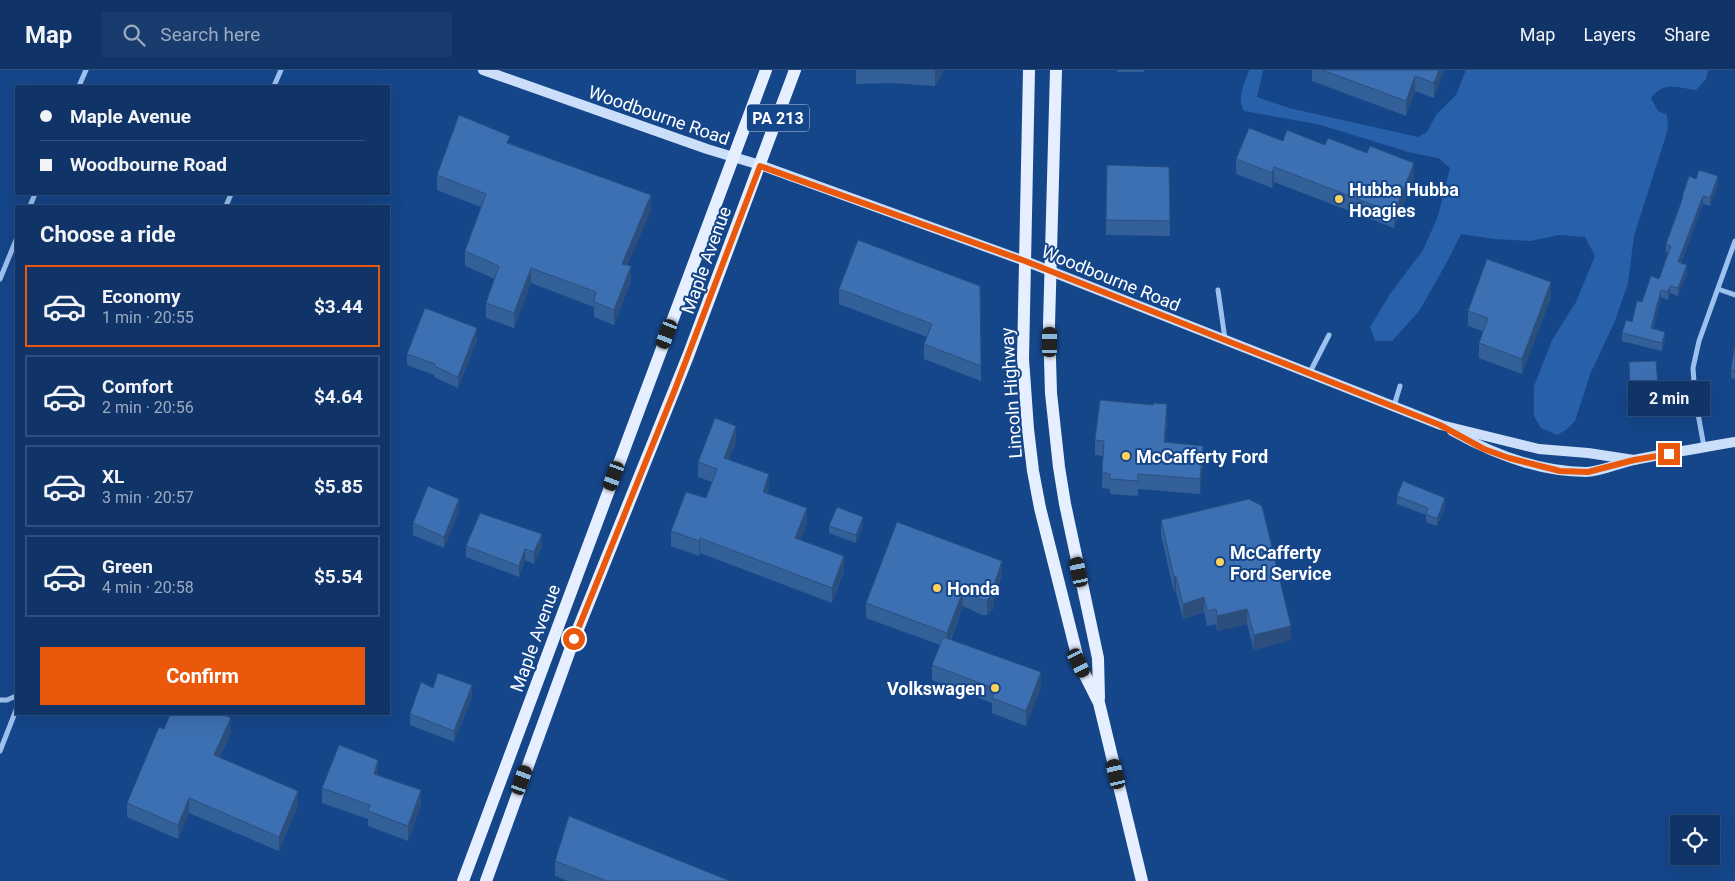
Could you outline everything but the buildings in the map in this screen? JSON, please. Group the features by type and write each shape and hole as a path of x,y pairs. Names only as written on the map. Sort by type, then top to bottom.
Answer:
{"main road":[{"name":"Woodbourne Road","path":"483,70 760,166 1025,261 1394,406 1440,425 1484,449 1509,458 1560,471 1588,472 1634,460 1735,442"},
{"name":"Maple Avenue","path":"463,881 766,70"},
{"name":"Maple Avenue","path":"486,881 574,639 674,392 795,70"},
{"name":"Lincoln Highway","path":"1030,70 1023,359 1026,412 1033,471 1044,526 1079,663 1099,703"},
{"name":"Lincoln Highway","path":"1056,70 1050,359 1054,426 1065,504 1098,658 1099,703 1142,881"},
{"name":"Woodbourne Road","path":"1440,425 1539,449 1588,453 1634,460"}],"street":[{"path":"79,85 86,70"},
{"path":"274,85 281,70"},
{"path":"1704,448 1694,397 1693,368 1699,341 1735,241"},
{"path":"0,279 15,242"},
{"path":"1718,289 1735,295"},
{"path":"1218,290 1225,341"},
{"path":"1309,374 1329,335"},
{"path":"1394,406 1400,386"},
{"path":"0,700 7,700 15,696"},
{"path":"0,751 15,713"}],"shaded area":[{"path":"1249,70 1263,70 1257,97 1289,108 1418,137 1427,132 1436,115 1456,95 1466,70 1708,70 1706,79 1696,90 1666,87 1651,98 1658,111 1667,115 1668,129 1634,236 1628,283 1615,321 1591,372 1575,421 1566,430 1557,435 1541,428 1534,416 1534,386 1552,340 1576,302 1595,256 1585,237 1559,235 1531,241 1493,239 1461,234 1419,311 1392,341 1375,341 1370,327 1390,294 1423,250 1438,216 1450,168 1438,158 1412,153 1317,124 1244,111 1241,96"}],"place":[{"name":"Hubba Hubba Hoagies","path":"1339,199"},
{"name":"McCafferty Ford","path":"1126,456"},
{"name":"McCafferty Ford Service","path":"1220,562"},
{"name":"Honda","path":"937,588"},
{"name":"Volkswagen","path":"995,688"}],"route":[{"path":"574,639 674,392 760,166 1025,261 1440,425 1484,449 1509,458 1560,471 1588,472 1634,460 1669,454"}]}
